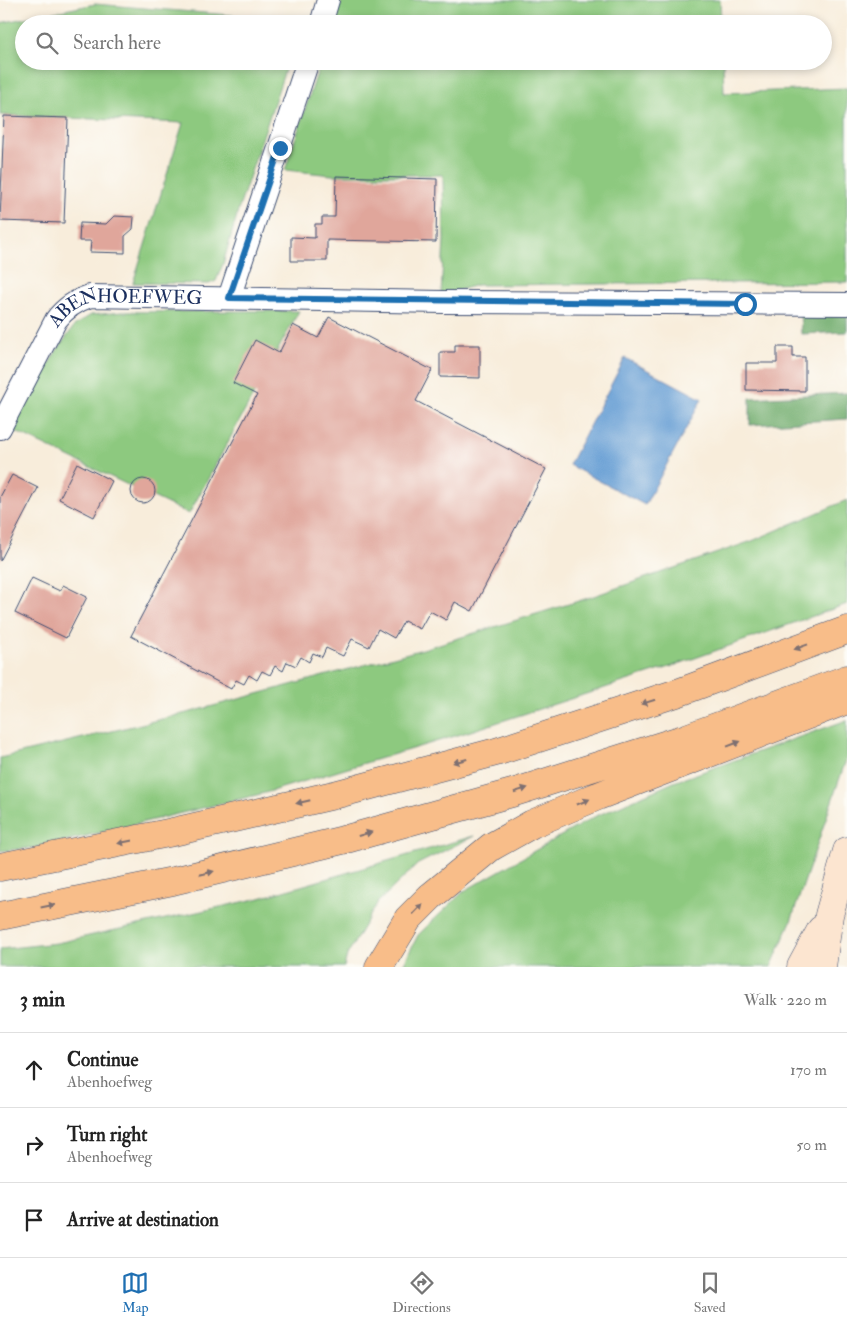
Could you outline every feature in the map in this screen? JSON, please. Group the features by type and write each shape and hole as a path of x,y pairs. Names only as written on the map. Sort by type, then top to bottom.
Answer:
{"highway":[{"path":"0,867 173,832 334,795 496,752 680,692 847,630"},
{"path":"0,916 173,881 343,840 512,793 839,692"},
{"path":"379,967 408,919 436,892 491,847 532,824 839,692"}],"main road":[{"path":"822,967 829,916 847,852"},
{"path":"801,967 829,916"}],"street":[{"path":"324,15 328,0"},
{"name":"ABENHOEFWEG","path":"229,298 305,70"},
{"name":"ABENHOEFWEG","path":"0,428 56,320 72,303 97,295 443,302 847,304"}],"green space":[{"path":"342,0 720,0 721,15 337,15"},
{"path":"95,4 229,15 40,15"},
{"path":"15,20 15,70 285,70 216,281 209,284 133,283 183,123 0,115 0,23"},
{"path":"318,70 723,70 724,93 847,88 847,282 477,285 441,295 444,240 443,175 332,175 285,170"},
{"path":"800,310 847,312 847,332 801,334"},
{"path":"299,311 189,514 12,430 33,389 57,350 75,325 91,315 122,312"},
{"path":"847,393 847,419 750,425 750,398"},
{"path":"847,500 847,604 667,668 455,736 265,793 40,847 0,851 0,758 191,712 423,649 585,599 752,541"},
{"path":"847,720 847,757 791,921 771,967 402,967 418,935 464,891 594,817 674,782"},
{"path":"474,836 418,864 378,902 347,955 344,967 0,967 0,949 57,943 256,899"}],"water":[{"path":"625,358 702,399 645,505 569,465"}],"building":[{"path":"4,116 68,118 64,223 0,221"},
{"path":"336,176 437,179 436,242 327,240 327,261 291,261 291,237 315,238 315,224 322,224 322,217 335,217"},
{"path":"114,216 134,217 133,229 125,236 125,253 90,252 91,241 79,241 80,223 106,224"},
{"path":"329,317 432,370 416,401 546,469 472,611 455,602 446,620 430,611 420,629 404,621 394,638 378,629 369,647 352,639 343,656 326,648 322,657 313,653 309,662 301,657 296,666 287,662 283,671 275,666 270,675 262,671 257,680 249,675 244,684 236,680 231,689 131,636 257,395 233,383 255,340 279,353 293,325 318,338"},
{"path":"455,345 480,345 480,378 440,377 440,352 455,352"},
{"path":"777,347 793,347 793,357 805,357 805,391 746,390 746,363 777,363"},
{"path":"77,463 112,481 94,517 59,499"},
{"path":"12,475 38,488 0,561 0,497"},
{"path":"138,479 148,479 155,486 155,496 148,503 138,503 131,496 131,486"},
{"path":"32,578 60,591 63,585 87,597 66,638 15,613"}],"route":[{"path":"280,148 229,298 443,302 745,304"}]}
